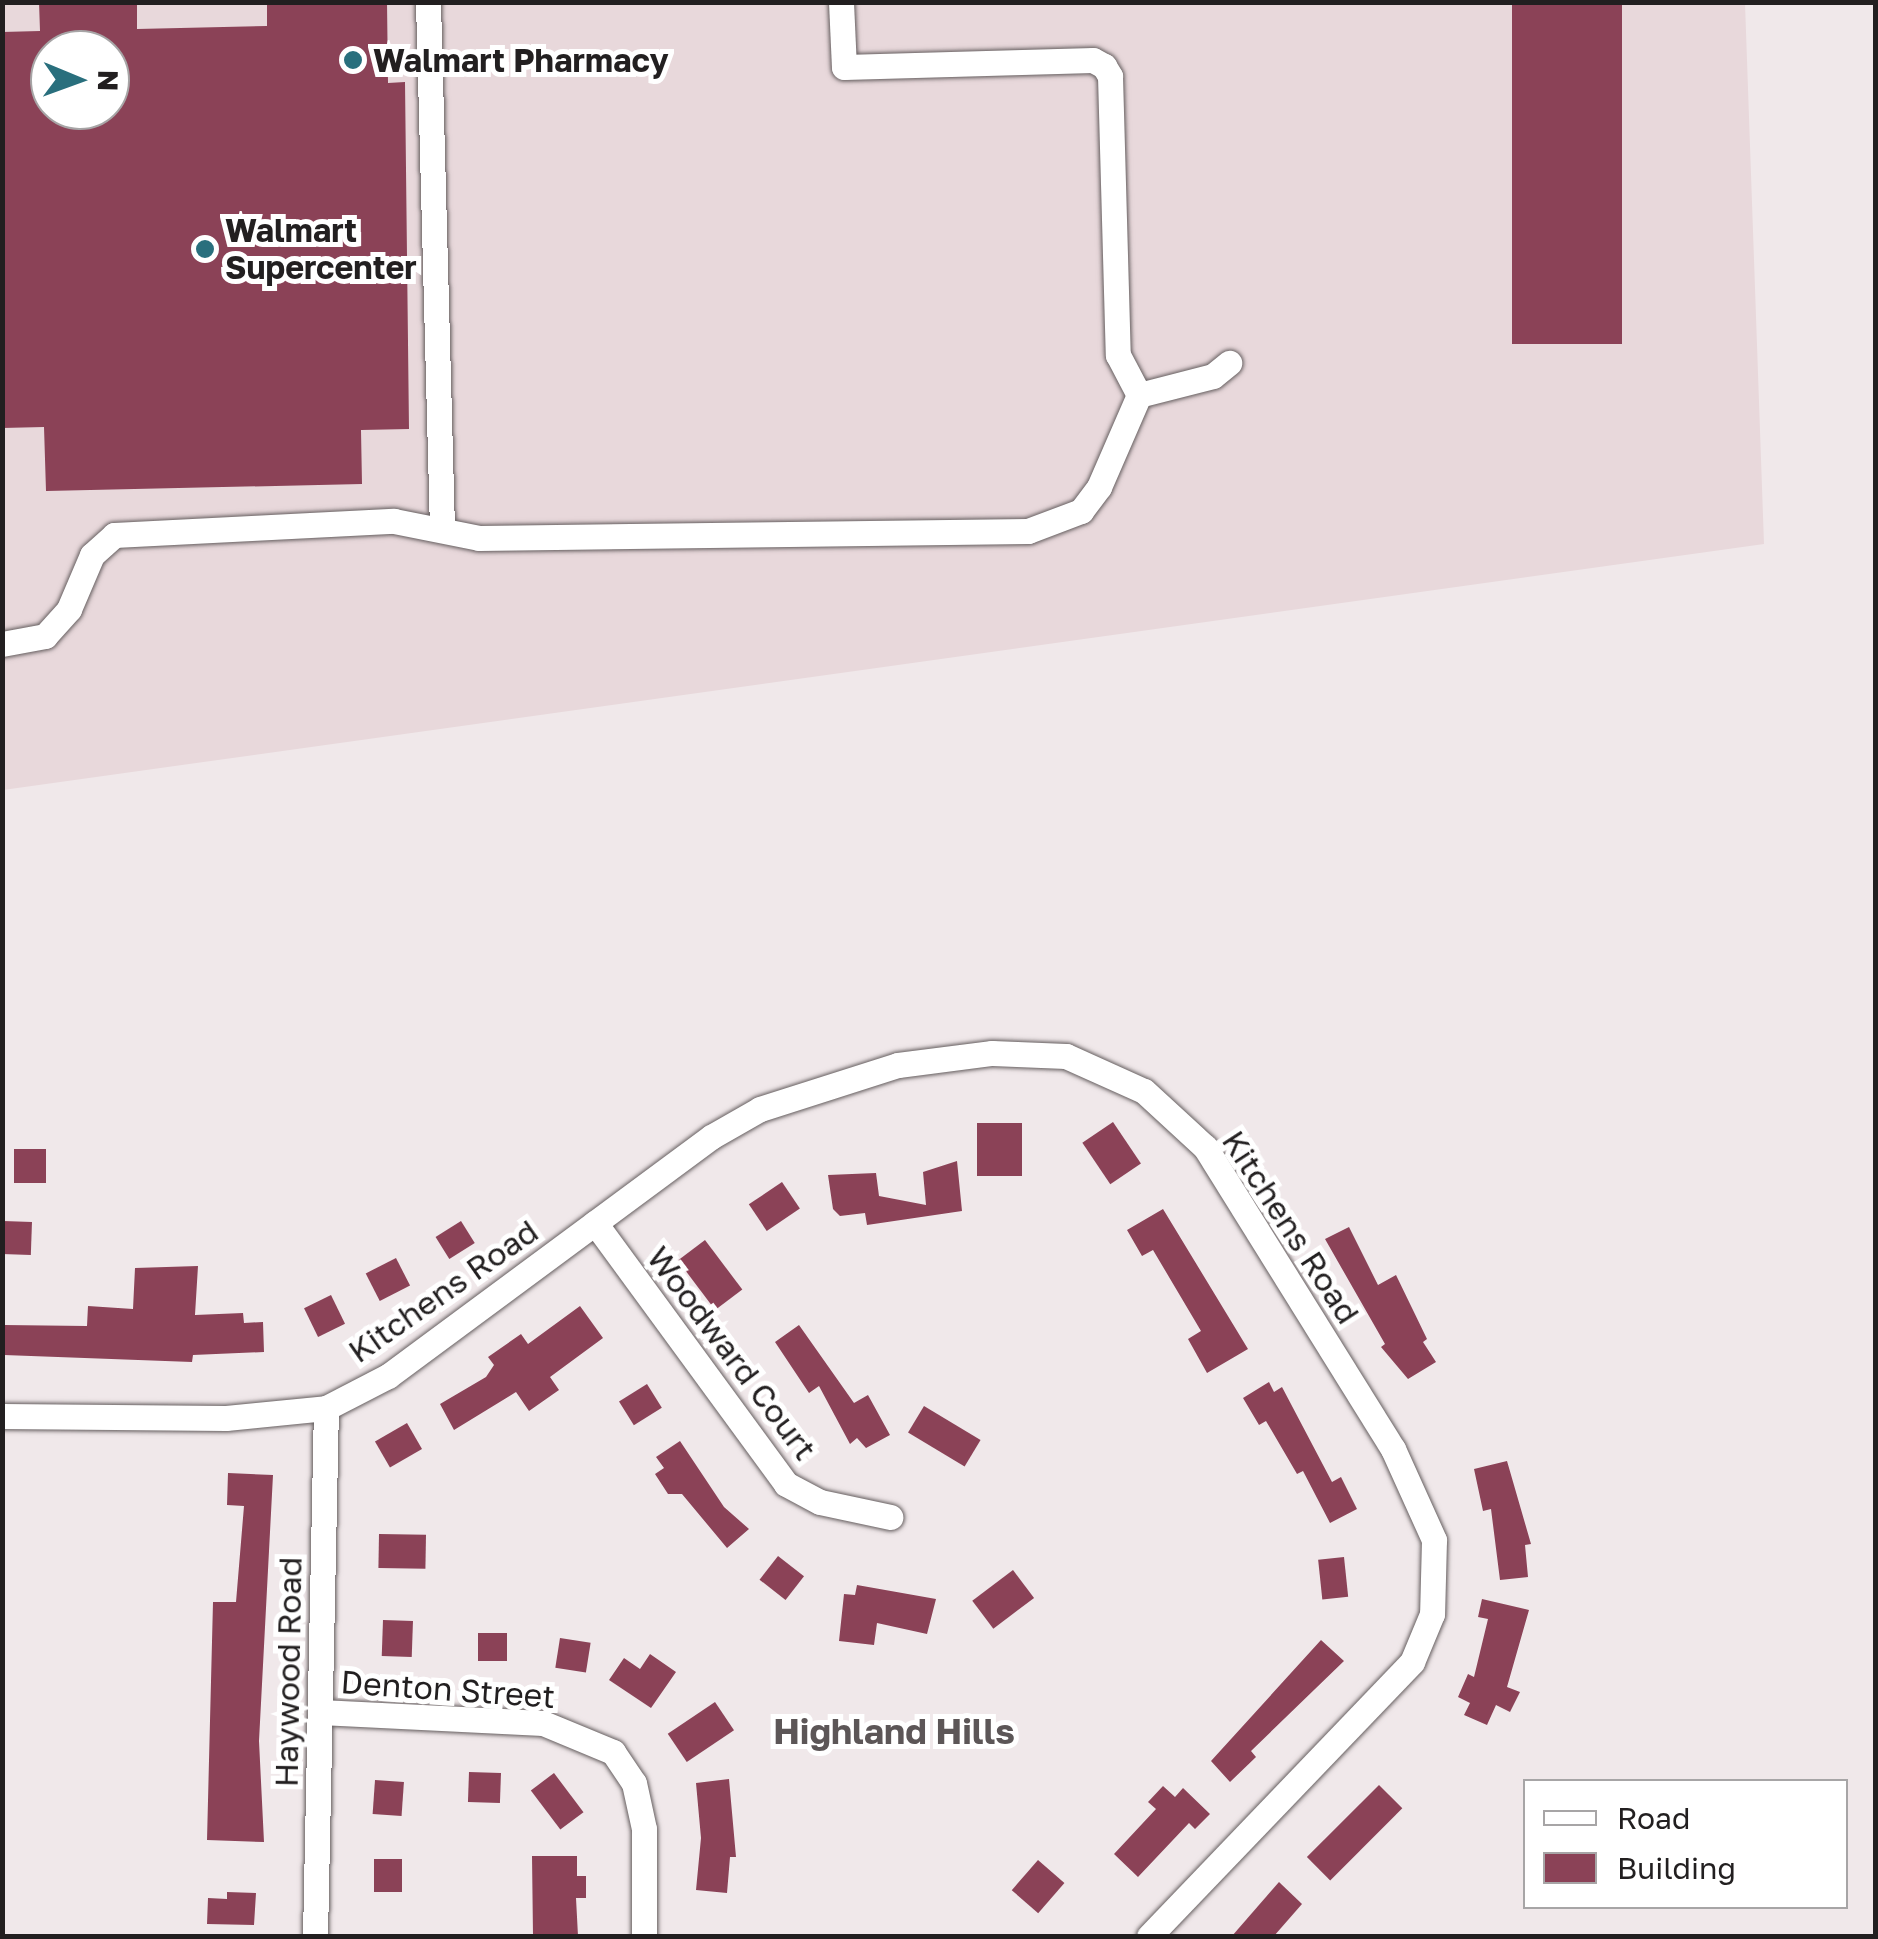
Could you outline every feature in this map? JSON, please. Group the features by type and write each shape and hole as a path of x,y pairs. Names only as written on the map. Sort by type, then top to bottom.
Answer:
{"street":[{"path":"428,2 442,529"},
{"path":"841,2 844,67 1092,60 1104,66 1118,355 1139,395"},
{"path":"1139,395 1212,376 1229,363"},
{"path":"2,644 45,636 70,610 92,555 114,535 394,521 480,538 1028,532 1081,511 1099,487 1139,395"},
{"name":"Kitchens Road","path":"2,1416 226,1418 326,1408 388,1376 594,1222 760,1110 898,1065 973,1055 1066,1056 1144,1091 1205,1147 1393,1449 1434,1540 1432,1614 1412,1662 1149,1936"},
{"name":"Woodward Court","path":"594,1222 786,1484 820,1502 890,1517"},
{"name":"Haywood Road","path":"315,1936 326,1408"},
{"name":"Denton Street","path":"320,1712 543,1723 590,1737 613,1752 634,1784 644,1829 644,1936"}],"shaded area":[{"path":"2,3 1745,3 1764,544 3,790"}],"building":[{"name":"Walmart Supercenter","path":"39,2 137,2 137,29 267,26 267,2 387,2 388,83 405,82 409,429 361,430 362,484 46,491 44,427 2,428 2,32 30,31 30,130 130,130 130,30 40,30"},
{"path":"1512,2 1622,2 1622,344 1512,344"},
{"path":"1113,1122 1141,1163 1110,1184 1082,1143"},
{"path":"977,1123 1022,1123 1022,1176 977,1176"},
{"path":"14,1149 46,1149 46,1183 14,1183"},
{"path":"957,1161 962,1211 867,1225 865,1213 840,1216 833,1209 828,1175 876,1173 879,1196 926,1205 923,1172"},
{"path":"782,1182 800,1209 767,1231 749,1204"},
{"path":"1163,1209 1248,1349 1207,1373 1188,1339 1201,1331 1153,1250 1142,1256 1127,1230"},
{"path":"3,1221 32,1222 31,1255 2,1254"},
{"path":"461,1221 475,1243 449,1259 436,1237"},
{"path":"1349,1227 1378,1285 1396,1275 1427,1339 1423,1342 1436,1362 1408,1379 1381,1347 1385,1344 1325,1239"},
{"path":"705,1240 742,1290 715,1310 678,1260"},
{"path":"396,1258 410,1286 380,1301 366,1273"},
{"path":"198,1266 195,1315 243,1313 244,1323 263,1322 264,1352 193,1355 192,1362 4,1355 4,1325 87,1326 88,1306 133,1309 135,1268"},
{"path":"331,1295 345,1324 318,1337 304,1308"},
{"path":"580,1306 603,1338 550,1377 559,1390 529,1411 516,1392 454,1430 440,1404 486,1377 494,1365 488,1357 521,1334 528,1344"},
{"path":"799,1325 854,1403 868,1395 890,1435 866,1448 857,1438 850,1444 819,1386 809,1393 775,1342"},
{"path":"1269,1382 1274,1392 1282,1387 1332,1482 1341,1477 1357,1509 1330,1523 1303,1471 1297,1474 1266,1421 1259,1425 1243,1398"},
{"path":"647,1384 662,1408 634,1425 619,1401"},
{"path":"924,1406 981,1440 965,1467 908,1433"},
{"path":"407,1423 422,1449 390,1467 375,1442"},
{"path":"680,1441 724,1507 749,1529 727,1548 682,1494 668,1494 655,1474 664,1468 656,1457"},
{"path":"1507,1461 1531,1544 1525,1545 1528,1577 1500,1580 1491,1509 1483,1511 1474,1469"},
{"path":"228,1473 273,1475 259,1741 264,1842 207,1840 213,1602 236,1602 244,1506 227,1505"},
{"path":"379,1534 426,1535 425,1569 378,1568"},
{"path":"778,1556 804,1576 786,1600 760,1580"},
{"path":"1344,1557 1348,1597 1322,1599 1318,1560"},
{"path":"1013,1570 1034,1598 993,1629 972,1601"},
{"path":"857,1585 936,1599 927,1634 877,1623 874,1645 839,1641 844,1594 855,1595"},
{"path":"1482,1599 1529,1610 1507,1687 1520,1692 1510,1712 1496,1705 1487,1725 1464,1715 1470,1703 1458,1697 1468,1674 1474,1677 1488,1619 1478,1617"},
{"path":"383,1620 413,1621 412,1657 382,1656"},
{"path":"478,1633 507,1633 507,1661 478,1661"},
{"path":"560,1638 591,1643 586,1672 555,1668"},
{"path":"1321,1640 1344,1661 1251,1751 1256,1757 1230,1782 1211,1761"},
{"path":"650,1654 676,1672 651,1708 609,1680 624,1658 640,1669"},
{"path":"715,1702 734,1730 687,1762 668,1734"},
{"path":"469,1772 501,1773 500,1803 468,1802"},
{"path":"554,1773 583,1812 560,1830 531,1790"},
{"path":"729,1779 736,1857 730,1857 727,1893 696,1890 701,1838 696,1783"},
{"path":"375,1780 404,1782 402,1816 373,1814"},
{"path":"1379,1785 1402,1808 1330,1880 1307,1857"},
{"path":"1163,1786 1175,1797 1183,1788 1210,1814 1195,1829 1189,1823 1138,1877 1114,1854 1156,1809 1148,1802"},
{"path":"532,1856 577,1856 577,1876 586,1876 586,1898 576,1898 578,1936 533,1936"},
{"path":"374,1859 402,1859 402,1892 374,1892"},
{"path":"1038,1860 1064,1883 1038,1913 1012,1890"},
{"path":"1279,1882 1302,1904 1274,1936 1232,1936"},
{"path":"227,1892 256,1893 254,1925 207,1924 208,1898 227,1899"}],"place":[{"name":"Walmart Pharmacy","path":"353,60"},
{"name":"Walmart Supercenter","path":"205,249"}],"district":[{"name":"Highland Hills","path":"894,1731"}]}
